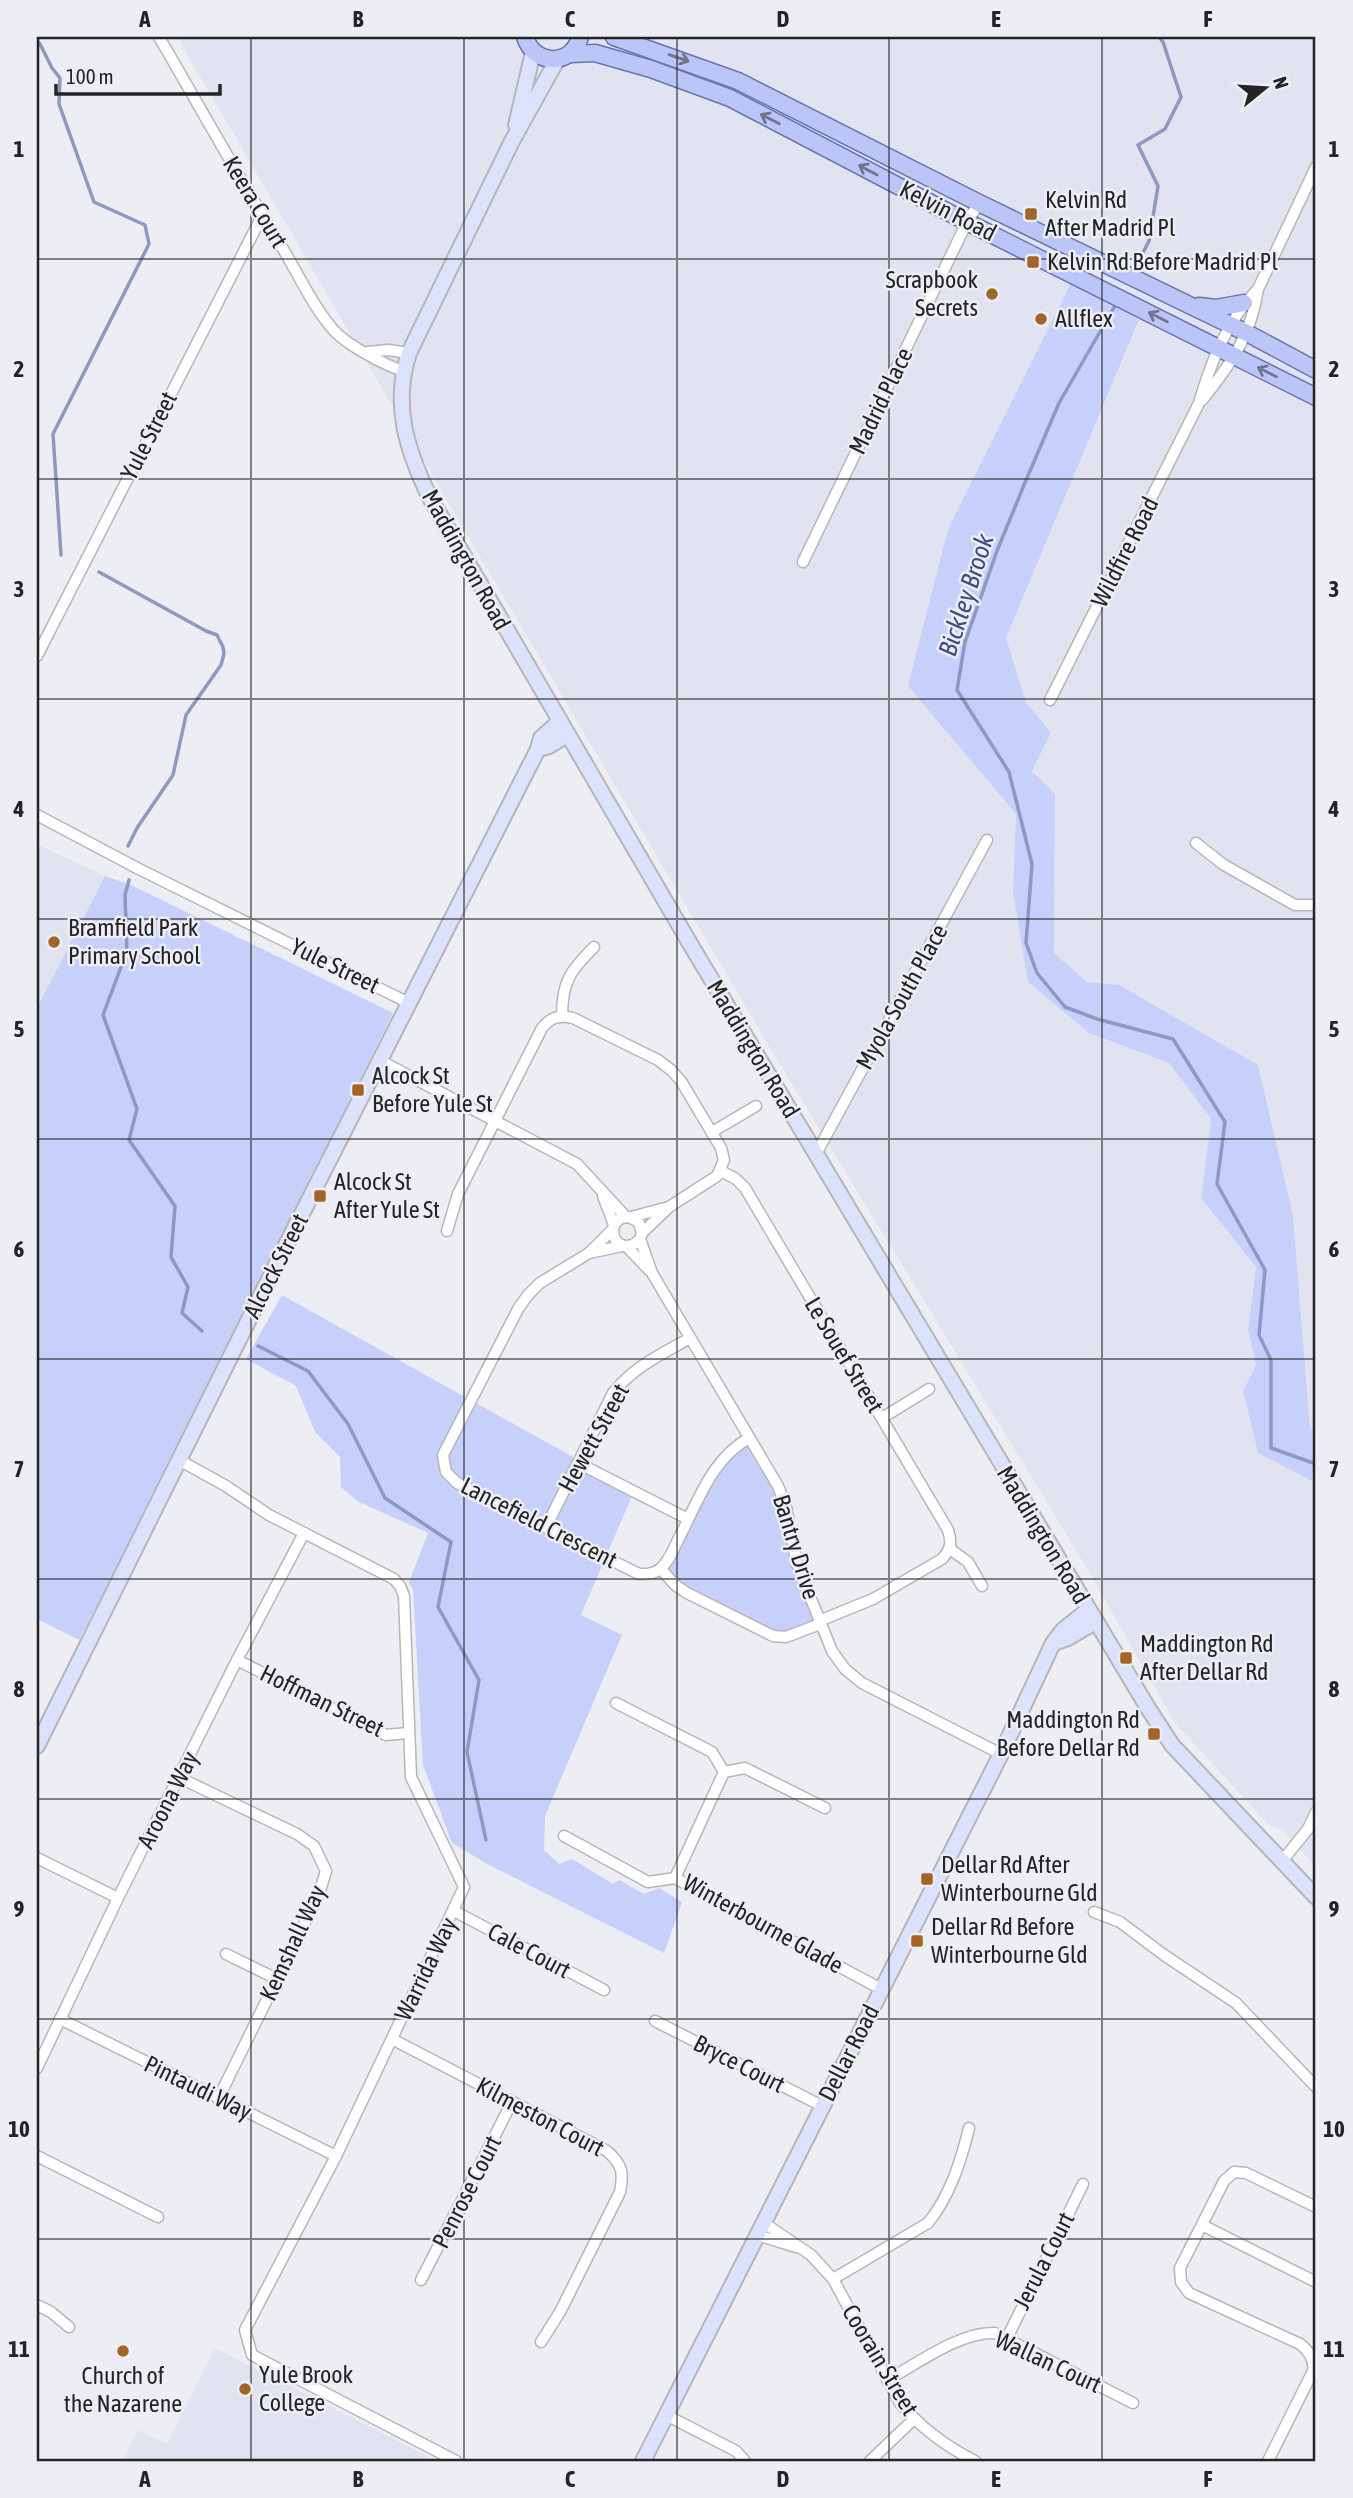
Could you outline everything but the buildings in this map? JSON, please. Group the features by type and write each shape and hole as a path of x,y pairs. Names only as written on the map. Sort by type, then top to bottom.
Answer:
{"main road":[{"path":"514,37 529,45"},
{"path":"564,57 580,37"},
{"name":"Kelvin Road","path":"614,37 738,81 979,203 1231,325 1316,370"},
{"name":"Kelvin Road","path":"529,45 540,57 594,53 651,69 730,98 967,222 1316,397"},
{"name":"Maddington Road","path":"511,143 529,45"},
{"name":"Maddington Road","path":"564,57 511,143 409,352 403,371 404,430 413,463 450,534 563,728 1092,1616 1172,1745 1316,1897"},
{"path":"831,150 839,133"},
{"path":"1190,306 1216,308 1244,303"},
{"name":"Alcock Street","path":"37,1746 538,749 541,738 563,728"},
{"name":"Dellar Road","path":"643,2461 1000,1754 1053,1643 1063,1630 1092,1616"}],"street":[{"name":"Keera Court","path":"159,37 262,216 331,327 345,341 368,352 386,365 403,371"},
{"name":"Wildfire Road","path":"1199,403 1235,356 1247,333 1258,289 1316,167"},
{"name":"Madrid Place","path":"803,562 967,222 979,203"},
{"name":"Yule Street","path":"37,656 262,216"},
{"name":"Wildfire Road","path":"1050,700 1199,403 1219,348 1244,303 1258,289"},
{"path":"368,352 388,349 409,352"},
{"name":"Yule Street","path":"37,815 137,868 409,1003"},
{"name":"Myola South Place","path":"816,1154 987,840"},
{"path":"1196,843 1224,865 1295,905 1316,905"},
{"path":"562,1016 562,994 568,978 594,947"},
{"path":"447,1231 458,1194 542,1028 547,1021 562,1016 585,1024 658,1060 671,1070 712,1132 723,1154 721,1171 712,1181 669,1207 637,1243 625,1246 614,1239 601,1189"},
{"path":"381,1061 577,1164 628,1217 639,1223 641,1236"},
{"path":"712,1132 756,1106"},
{"name":"Le Souef Street","path":"721,1171 736,1179 745,1188 948,1530 950,1549 968,1562 982,1586"},
{"path":"613,1227 628,1217 669,1207"},
{"name":"Lancefield Crescent","path":"613,1227 589,1253 540,1283 518,1308 443,1455 446,1472 457,1483 639,1574 649,1574 661,1569"},
{"name":"Bantry Drive","path":"641,1236 652,1273 783,1497 797,1564 832,1651 845,1669 862,1683 1000,1754"},
{"name":"Lancefield Crescent","path":"589,1253 625,1246"},
{"name":"Bantry Drive","path":"625,1246 652,1273"},
{"name":"Hewett Street","path":"546,1527 613,1393 631,1373 690,1338"},
{"path":"882,1418 929,1389"},
{"path":"749,1438 726,1454 715,1469 661,1569 675,1585 687,1593 773,1636 786,1637 873,1598 942,1559 950,1549"},
{"name":"Warrida Way","path":"179,1460 226,1486 269,1515 394,1579 404,1596 411,1777 464,1887 336,2157 245,2330 252,2355 456,2461"},
{"path":"578,1463 688,1519"},
{"name":"Aroona Way","path":"37,2068 118,1898 304,1533"},
{"name":"Hoffman Street","path":"237,1660 386,1735 408,1733"},
{"path":"616,1703 712,1752 724,1772 745,1768 825,1808"},
{"name":"Winterbourne Glade","path":"724,1772 675,1878 881,1989"},
{"name":"Kemshall Way","path":"180,1778 297,1834 314,1846 326,1871 319,1894 218,2099"},
{"path":"1282,1861 1308,1829 1316,1812"},
{"path":"564,1836 648,1882 675,1878"},
{"path":"37,1858 118,1898"},
{"name":"Cale Court","path":"454,1912 604,1990"},
{"path":"1094,1912 1120,1922 1236,2003 1316,2087"},
{"path":"226,1954 277,1979"},
{"name":"Pintaudi Way","path":"60,2019 336,2157"},
{"name":"Bryce Court","path":"655,2021 822,2106"},
{"name":"Kilmeston Court","path":"392,2039 607,2151 615,2158 623,2172 620,2192 560,2312 541,2342"},
{"name":"Penrose Court","path":"421,2280 512,2102"},
{"path":"833,2279 928,2223 935,2215 961,2161 969,2128"},
{"path":"37,2156 158,2217"},
{"path":"1268,2461 1313,2371 1315,2360 1300,2344 1189,2293 1181,2282 1180,2268 1224,2181 1234,2172 1246,2173 1316,2207"},
{"name":"Jerula Court","path":"1007,2338 1083,2184"},
{"path":"1202,2225 1316,2282"},
{"name":"Coorain Street","path":"760,2229 811,2255 833,2279 900,2403 932,2436 975,2461"},
{"path":"37,2305 51,2312 69,2327"},
{"name":"Wallan Court","path":"887,2380 960,2340 982,2332 995,2333 1133,2403"},
{"path":"666,2415 736,2451 745,2461"},
{"path":"870,2461 914,2419"}],"shaded area":[{"path":"177,37 1316,37 1316,1431 1310,1428 1293,1215 1119,985 1087,982 1054,953 1055,794 1032,771 1051,733 1026,702 1006,638 1139,321 1071,283 948,529 909,686 1017,814 1013,892 1089,1033 1169,1063 1211,1119 1201,1198 1256,1267 1248,1329 1256,1365 1243,1391 1258,1453 1316,1483 1316,1867 1281,1829 1270,1826 1175,1723 1088,1570 770,1048"},
{"path":"1071,283 1139,320 1006,638 1026,702 1051,733 1032,771 1055,794 1054,953 1087,982 1119,985 1258,1065 1293,1215 1310,1428 1316,1431 1316,1483 1258,1453 1243,1391 1256,1365 1248,1329 1256,1267 1201,1198 1211,1119 1169,1063 1089,1033 1028,982 1013,892 1016,814 908,686 948,529"},
{"name":"Bramfield Park Primary School","path":"37,844 105,876 37,1008"},
{"path":"105,876 131,885 393,1013 169,1465 79,1640 37,1619 37,1008"},
{"path":"282,1295 634,1491 581,1615 622,1635 545,1816 544,1850 559,1864 572,1859 613,1884 619,1880 644,1894 659,1888 682,1902 664,1953 489,1865 452,1843 423,1765 413,1590 409,1582 428,1533 357,1501 341,1487 340,1457 315,1432 296,1386 246,1359"},
{"path":"749,1438 784,1500 795,1551 820,1624 786,1637 671,1581 661,1569 705,1486"},
{"name":"Yule Brook College","path":"215,2348 437,2461 122,2461 138,2430 167,2444"}],"waterway":[{"name":"Bickley Brook","path":"1133,272 1149,241 1158,186 1138,145 1165,129 1181,97 1159,37"},
{"path":"37,41 60,78 59,104 94,202 145,225 149,244 53,434 61,555"},
{"name":"Bickley Brook","path":"1116,304 1059,403 1024,485 965,642 957,690 1009,772 1032,864 1026,943 1037,973 1065,1007 1097,1019 1173,1039 1225,1122 1217,1184 1265,1270 1259,1335 1271,1360 1271,1448 1316,1464"},
{"path":"99,572 217,635 224,654 221,665 186,715 173,775 128,846"},
{"path":"129,880 125,895 127,951 103,1015 137,1109 129,1140 175,1206 171,1257 188,1287 182,1313 202,1331"},
{"path":"258,1346 308,1371 348,1424 385,1498 451,1542 438,1607 479,1680 467,1752 486,1840"}],"place":[{"name":"Kelvin Rd After Madrid Pl","path":"1031,214"},
{"name":"Kelvin Rd Before Madrid Pl","path":"1033,262"},
{"name":"Scrapbook Secrets","path":"992,294"},
{"name":"Allflex","path":"1041,319"},
{"name":"Bramfield Park Primary School","path":"54,942"},
{"name":"Alcock St Before Yule St","path":"358,1090"},
{"name":"Alcock St After Yule St","path":"320,1196"},
{"name":"Maddington Rd After Dellar Rd","path":"1126,1658"},
{"name":"Maddington Rd Before Dellar Rd","path":"1154,1734"},
{"name":"Dellar Rd After Winterbourne Gld","path":"927,1879"},
{"name":"Dellar Rd Before Winterbourne Gld","path":"917,1941"},
{"name":"Church of the Nazarene","path":"123,2351"},
{"name":"Yule Brook College","path":"245,2389"}]}
